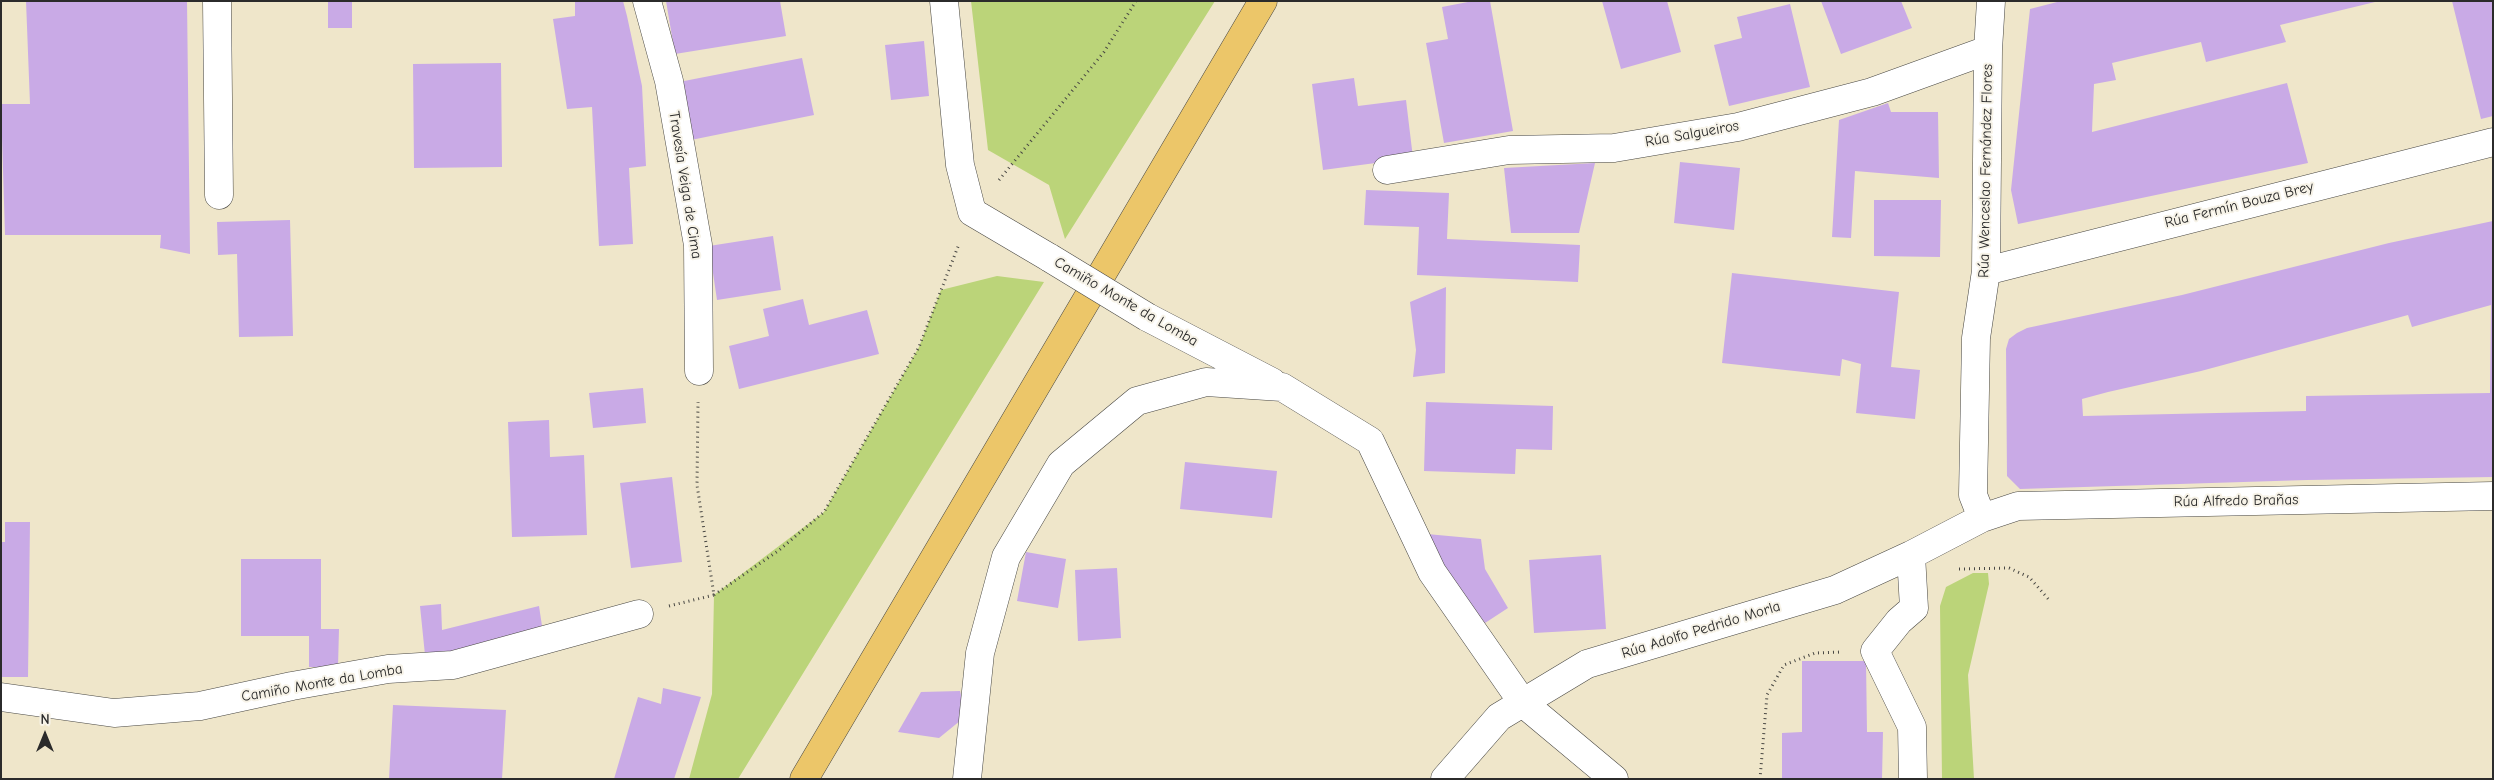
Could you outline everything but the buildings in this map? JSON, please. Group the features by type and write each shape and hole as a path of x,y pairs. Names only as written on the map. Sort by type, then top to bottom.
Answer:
{"highway":[{"path":"804,779 1263,1"}],"street":[{"path":"217,1 219,195"},
{"name":"Travesía Veiga de Cima","path":"647,1 669,80 698,245 699,371"},
{"path":"944,1 960,165 972,212"},
{"name":"Rúa Wenceslao Fernández Flores","path":"1982,518 1973,495 1976,338 1986,271 1988,50 1991,1"},
{"name":"Rúa Salgueiros","path":"1387,170 1509,150 1614,148 1738,126 1872,92 1988,50"},
{"name":"Rúa Fermín Bouza Brey","path":"1986,271 2493,142"},
{"name":"Camiño Monte da Lomba","path":"972,212 1147,317 1282,387 1370,441 1432,572 1523,703 1614,779"},
{"name":"Camiño Monte da Lomba","path":"967,779 980,653 1006,557 1061,464 1137,401 1206,382 1282,387"},
{"name":"Rúa Alfredo Brañas","path":"1982,518 2018,506 2493,496"},
{"name":"Rúa Adolfo Pedrido Morla","path":"1445,779 1499,717 1587,664 1835,590 1911,556 1982,518"},
{"path":"1911,556 1914,608 1899,621 1875,650 1912,727 1913,779"},
{"name":"Camiño Monte da Lomba","path":"1,697 114,713 200,706 292,686 388,669 453,665 639,614"}],"path":[{"path":"639,614 714,595 778,551 824,512 920,347 972,212 1104,52 1136,1"},
{"path":"699,371 697,485 714,595"},
{"path":"1955,569 2009,568 2028,577 2050,602"},
{"path":"1760,779 1767,695 1784,665 1815,653 1875,650"}],"green space":[{"path":"971,1 1215,1 1065,239 1049,185 988,150"},
{"path":"997,276 1044,282 738,779 689,779 712,694 714,595 824,512 919,347 941,290"},
{"path":"1973,573 1988,573 1989,584 1968,675 1974,779 1942,779 1940,606 1946,587"}]}
